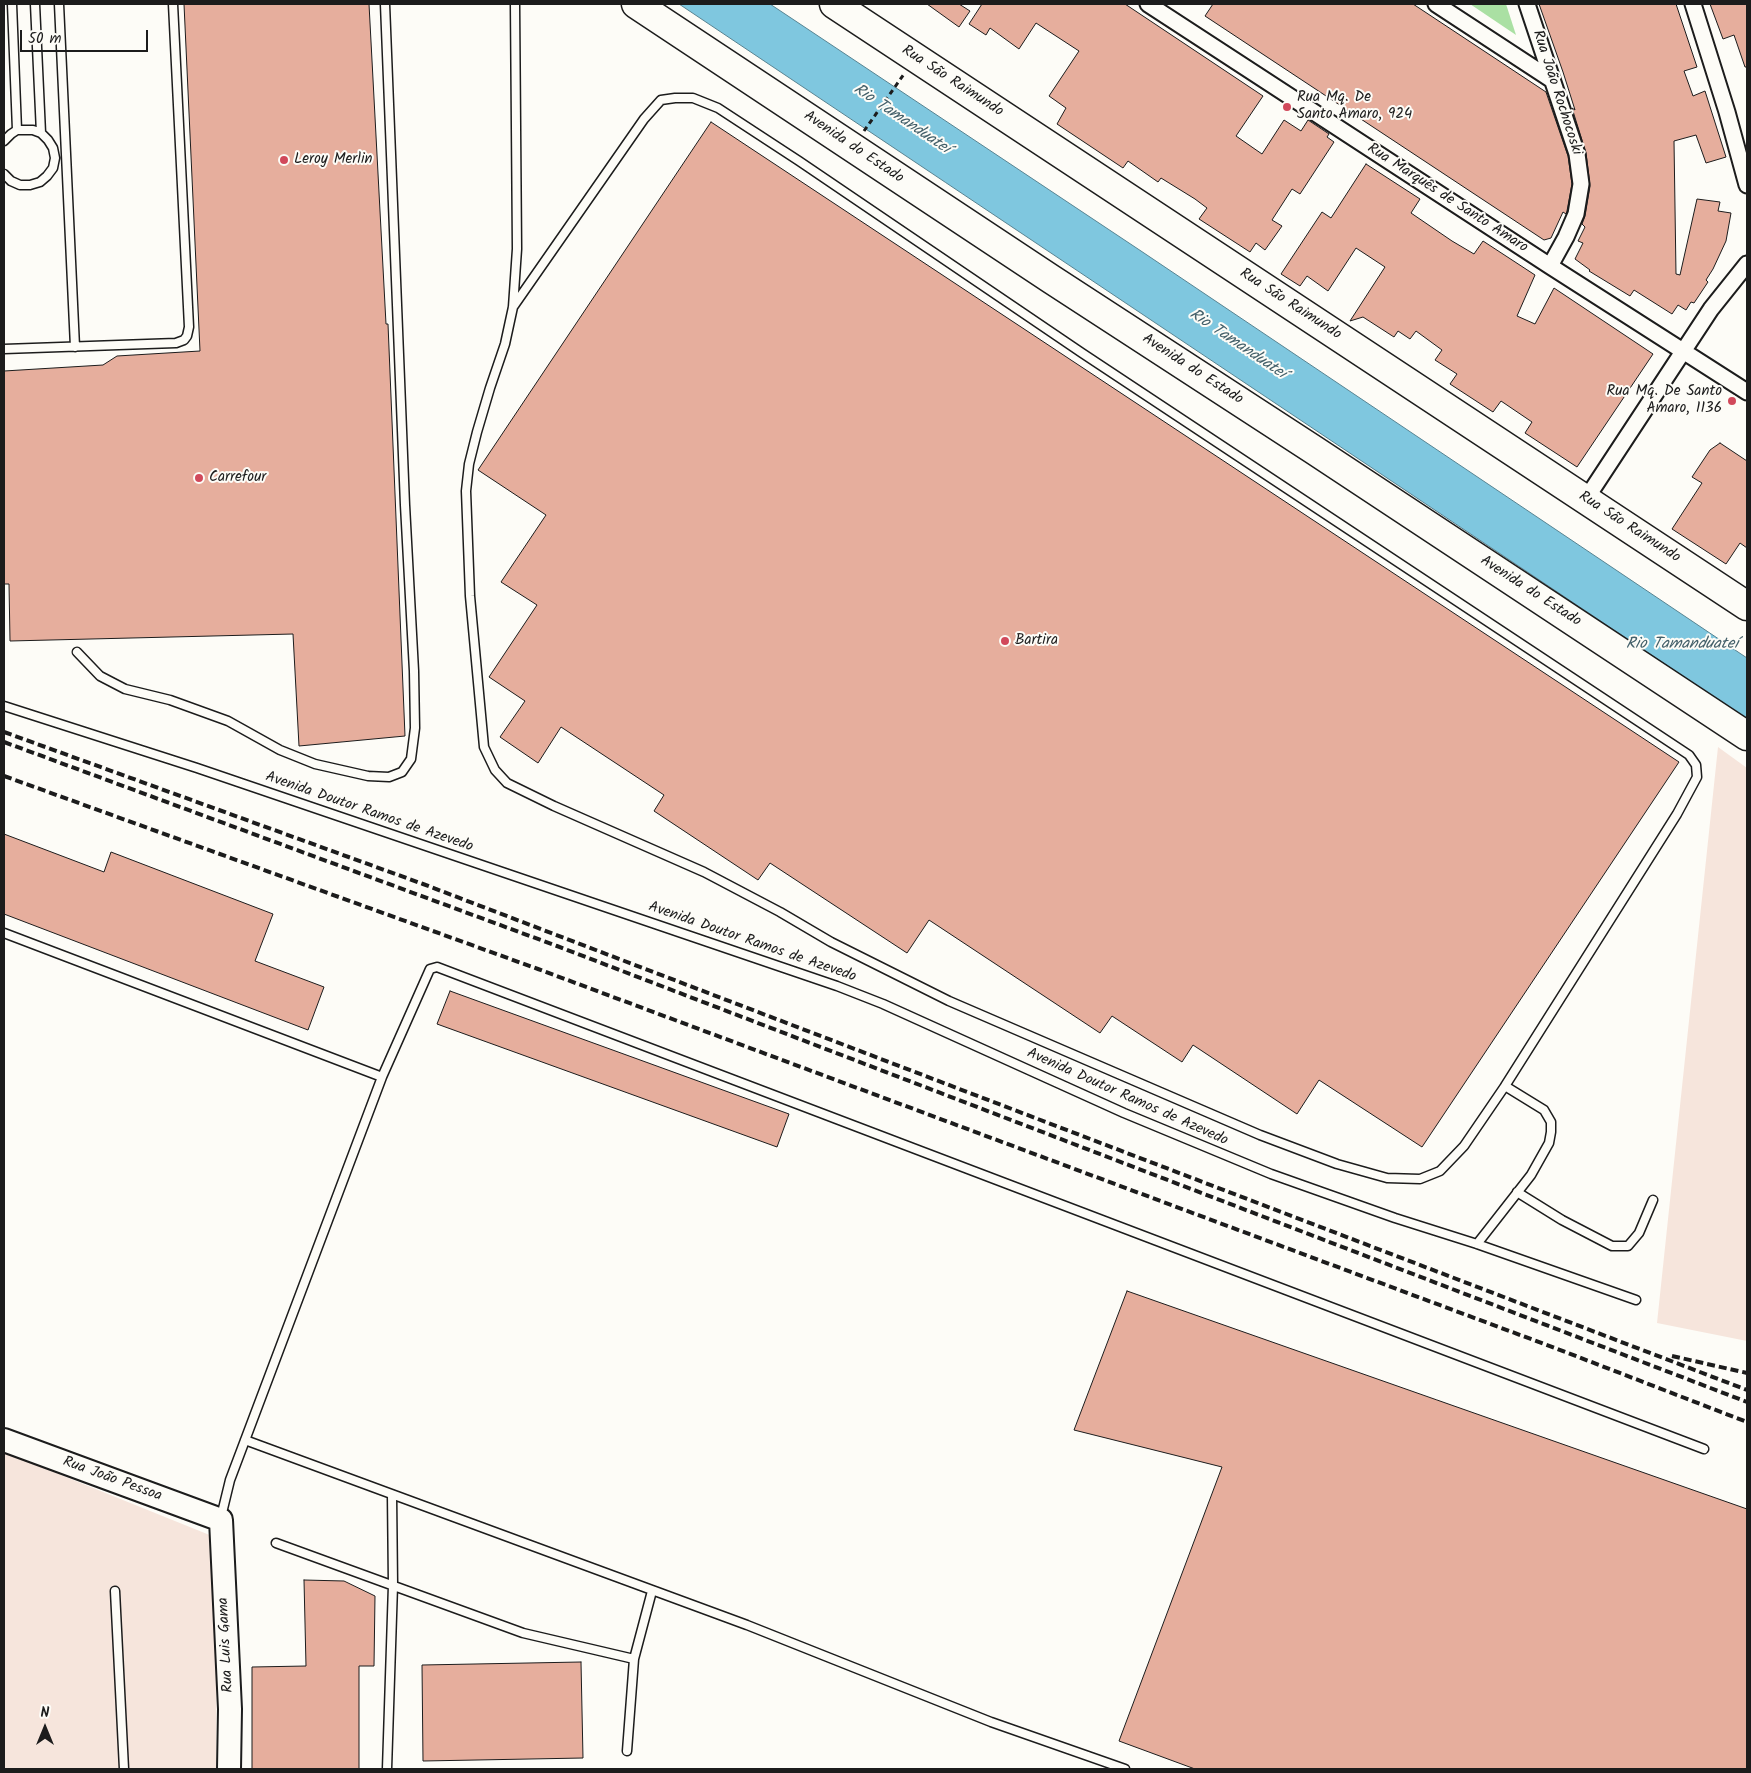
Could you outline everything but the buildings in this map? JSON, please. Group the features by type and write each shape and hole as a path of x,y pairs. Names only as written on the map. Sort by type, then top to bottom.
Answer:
{"highway":[{"name":"Avenida do Estado","path":"636,4 1747,736"},
{"name":"Rua São Raimundo","path":"834,4 1747,606"}],"street":[{"name":"Rua Marquês de Santo Amaro","path":"1148,4 1747,392"},
{"path":"1436,4 1552,80"},
{"name":"Rua João Rochocoski","path":"1527,4 1577,154 1581,184 1576,214 1550,266"},
{"path":"1693,4 1727,112 1747,185"},
{"path":"1586,499 1712,309 1747,264"},
{"name":"Rua João Pessoa","path":"4,1440 221,1520"},
{"name":"Rua Luis Gama","path":"221,1520 230,1709 229,1769"}],"lane":[{"path":"12,4 18,130"},
{"path":"35,4 41,133"},
{"path":"59,4 75,347"},
{"path":"4,349 176,343 184,340 187,336 189,327 173,4"},
{"path":"77,652 100,676 125,689 170,700 228,720 280,750 315,764 368,776 388,777 402,772 411,759 415,728 414,671 405,505 385,4"},
{"path":"513,307 644,119 661,100 693,98 718,108 799,161 1082,353 1689,755 1696,765 1697,777 1691,790 1506,1086 1464,1146 1440,1171 1420,1179 1387,1178 1337,1164 1260,1134 949,1001 831,942 780,912 704,872 554,806 507,783 495,770 484,747 470,596 466,491 469,464 477,432 505,344 513,307 517,249 515,4"},
{"path":"4,141 18,130 33,130 41,133 51,144 55,158 52,168 40,182 20,185 11,181 4,174"},
{"path":"55,158 67,157"},
{"name":"Avenida Doutor Ramos de Azevedo","path":"4,706 196,768 838,986 883,1004 1124,1113 1263,1171 1636,1300"},
{"path":"4,933 382,1077"},
{"path":"221,1520 230,1480 244,1440 382,1077 430,969 437,967 1704,1448"},
{"path":"1477,1244 1531,1174 1548,1143 1551,1132 1551,1122 1544,1110 1506,1086"},
{"path":"1517,1192 1562,1220 1612,1246 1628,1246 1639,1233 1653,1200"},
{"path":"244,1440 747,1625 991,1722 1125,1769"},
{"path":"387,1769 394,1585 392,1495"},
{"path":"276,1543 523,1633 634,1659"},
{"path":"115,1591 124,1769"},
{"path":"627,1751 634,1659 652,1591"}],"path":[{"path":"860,137 905,72"}],"shaded area":[{"path":"1718,747 1747,768 1747,1341 1657,1323"},
{"path":"4,1452 217,1538 216,1769 4,1769"}],"green space":[{"path":"1470,4 1506,4 1516,35"}],"water":[{"name":"Rio Tamanduateí","path":"679,4 770,4 1141,251 1747,658 1747,719"}],"railway":[{"path":"4,732 423,884 1747,1390"},
{"path":"4,742 557,946 1747,1402"},
{"path":"4,776 538,969 1555,1348 1747,1422"},
{"path":"1672,1356 1747,1373"}],"place":[{"name":"Rua Mq. De Santo Amaro, 924","path":"1287,107"},
{"name":"Leroy Merlin","path":"284,160"},
{"name":"Rua Mq. De Santo Amaro, 1136","path":"1732,401"},
{"name":"Carrefour","path":"199,478"},
{"name":"Bartira","path":"1005,641"}]}
